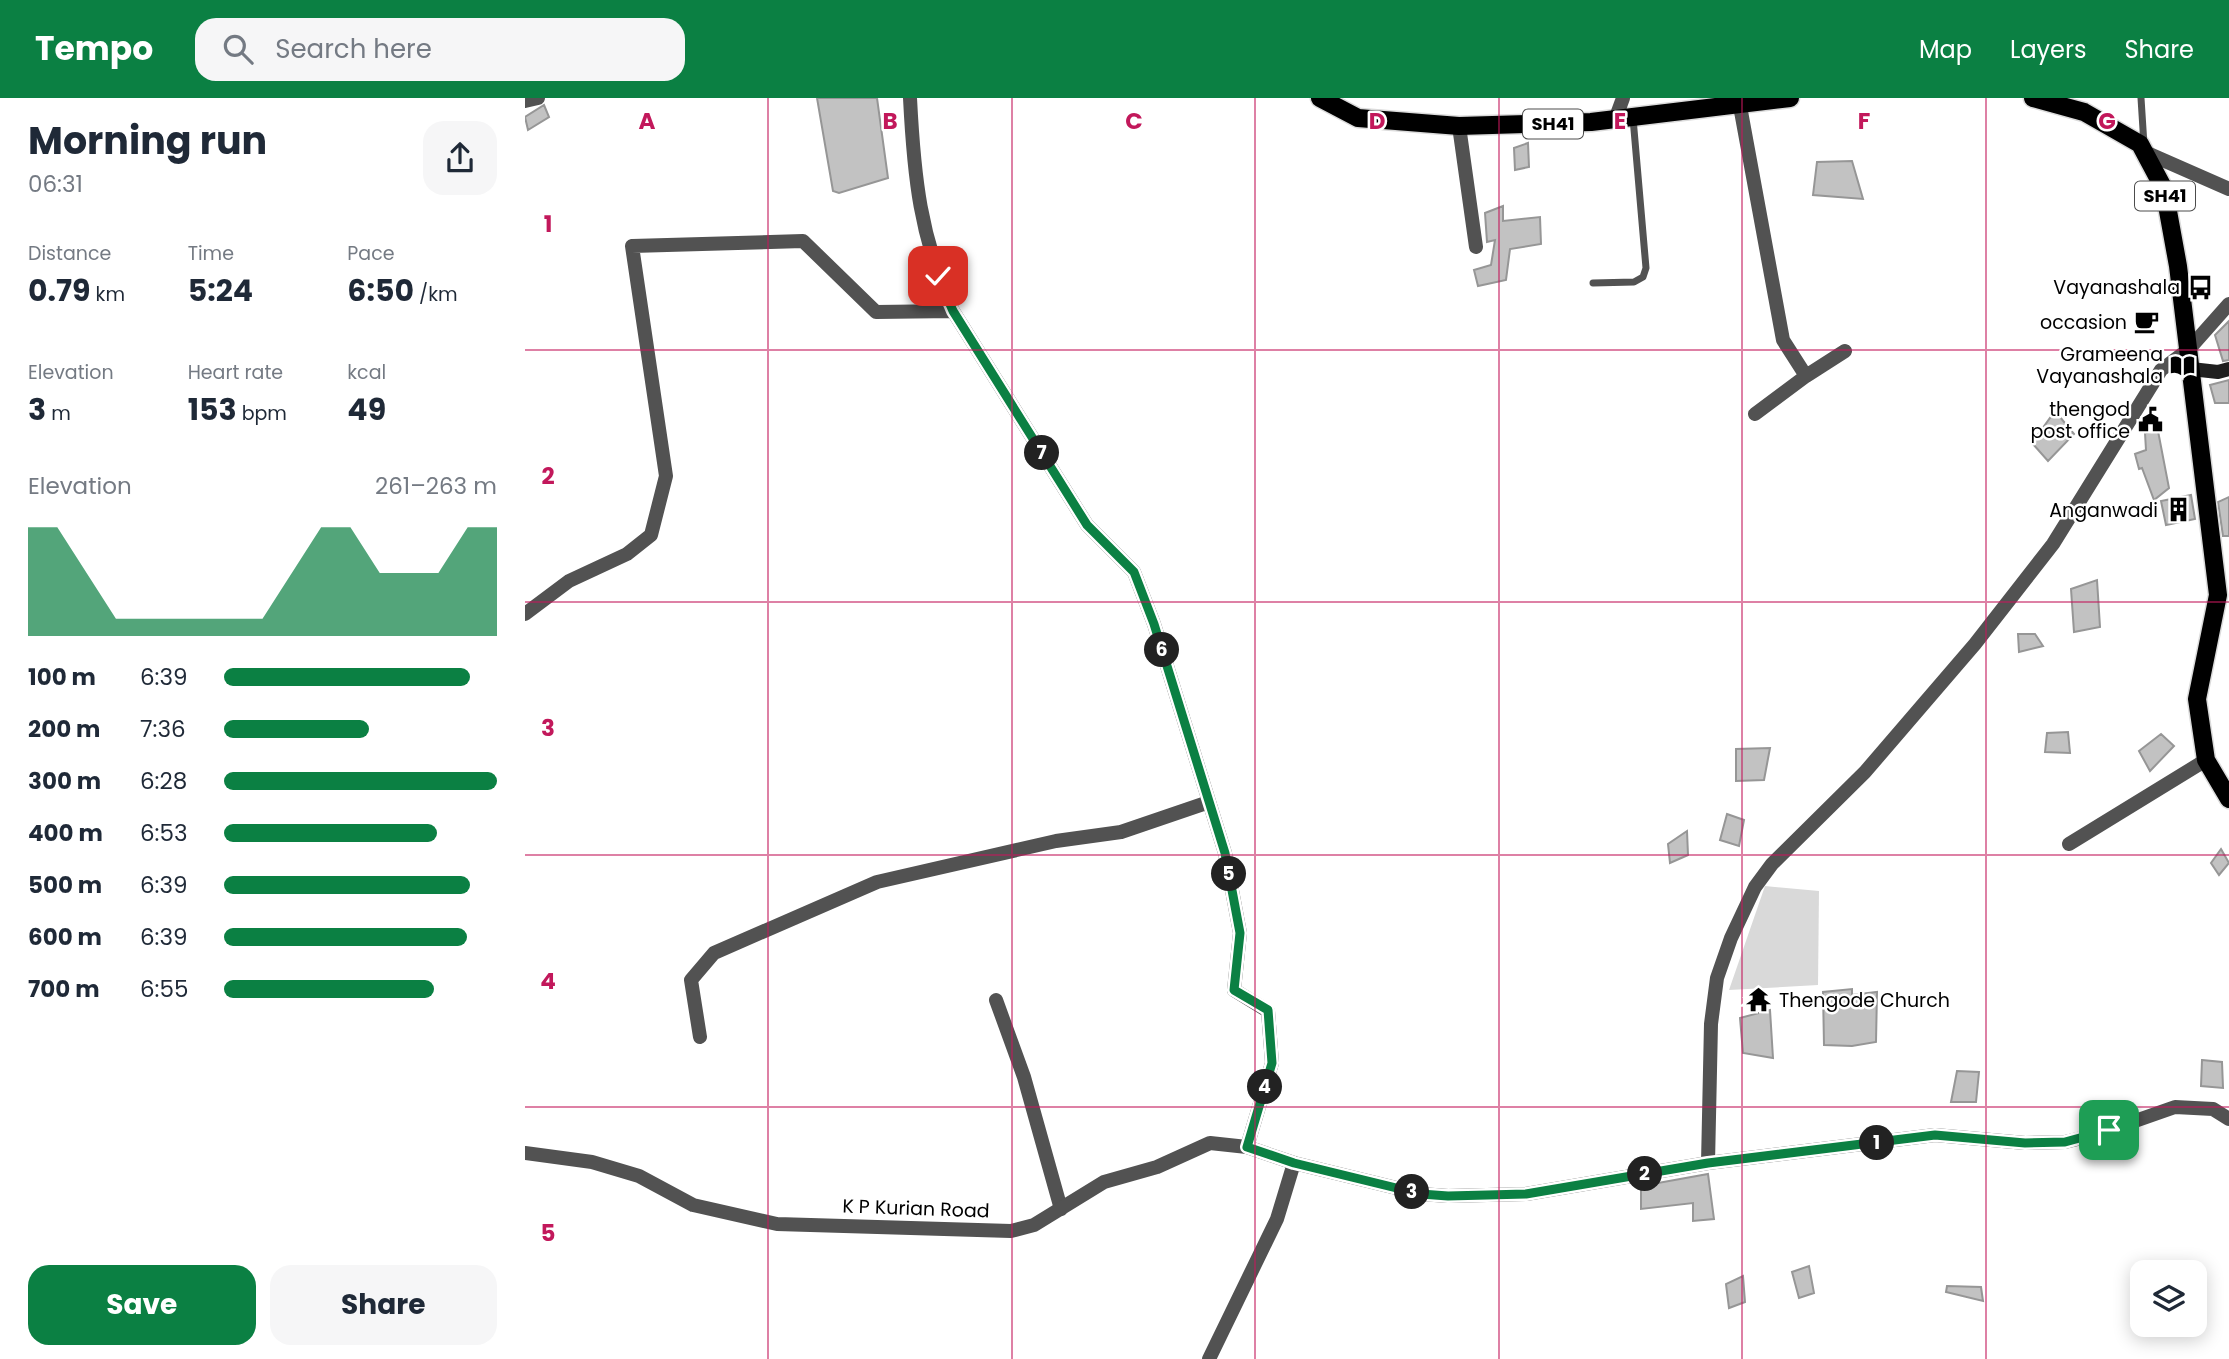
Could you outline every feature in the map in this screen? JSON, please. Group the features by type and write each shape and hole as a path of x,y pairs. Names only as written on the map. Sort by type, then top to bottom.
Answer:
{"main road":[{"name":"SH41","path":"1320,98 1358,118 1459,126 1624,119 1790,98"},
{"path":"2033,98 2084,112 2146,151"},
{"name":"SH41","path":"2146,151 2164,189 2189,349 2218,595 2197,699 2206,760 2229,799"},
{"path":"2191,369 2218,372 2229,369"}],"street":[{"path":"525,101 538,98"},
{"path":"910,98 915,180 923,230 953,311 1087,525 1134,572 1154,624 1225,853 1240,933 1234,990 1268,1010 1272,1063 1247,1147"},
{"path":"1623,98 1624,119"},
{"path":"1740,106 1783,340 1806,376"},
{"path":"1459,126 1476,247"},
{"path":"2146,151 2229,189"},
{"path":"525,614 569,581 627,554 651,535 666,475 632,246 803,241 876,312 953,311"},
{"path":"1708,1163 1711,1024 1717,978 1731,938 1755,887 1772,864 1865,772 1975,644 2053,544 2161,370 2189,349 2229,304"},
{"path":"1755,414 1845,351"},
{"path":"2069,844 2206,760"},
{"path":"700,1037 691,980 714,953 877,882 1056,841 1121,832 1209,802"},
{"path":"996,1000 1024,1077 1061,1209"},
{"name":"K P Kurian Road","path":"525,1153 615,1169 639,1176 693,1205 777,1224 1011,1231 1034,1225 1104,1182 1157,1167 1210,1143 1247,1147 1294,1163 1421,1194 1448,1196 1526,1194 1708,1163 1935,1135 2025,1143 2065,1142 2098,1134 2175,1107 2203,1107 2229,1119"},
{"path":"1209,1359 1277,1219 1294,1163"}],"lane":[{"path":"2141,98 2146,151"},
{"path":"1593,283 1634,282 1643,277 1646,268 1624,119"}],"shaded area":[{"path":"1765,886 1819,891 1818,985 1729,990"}],"building":[{"path":"817,98 877,98 888,178 839,193 833,191"},
{"path":"544,105 549,117 528,130 525,117"},
{"path":"1528,143 1529,167 1515,170 1514,148"},
{"path":"1852,161 1863,199 1813,195 1817,162"},
{"path":"1503,206 1503,221 1540,217 1541,244 1510,249 1506,280 1478,286 1474,270 1491,265 1495,240 1487,242 1485,213"},
{"path":"2229,321 2229,360 2223,361 2215,335"},
{"path":"2229,380 2229,403 2215,403 2210,385"},
{"path":"2055,411 2074,434 2048,461 2032,443"},
{"path":"2158,431 2169,488 2154,500 2135,454 2146,450 2145,433"},
{"name":"Anganwadi","path":"2191,495 2195,519 2166,525 2161,501"},
{"path":"2229,497 2229,536 2223,536 2218,502"},
{"path":"2097,580 2100,627 2074,632 2071,589"},
{"path":"2018,634 2035,634 2043,646 2019,652"},
{"path":"2068,732 2070,753 2045,752 2047,733"},
{"path":"2161,734 2174,746 2150,771 2139,751"},
{"path":"1770,748 1764,780 1736,781 1736,749"},
{"path":"1727,814 1744,820 1739,846 1720,840"},
{"path":"1687,831 1688,855 1670,863 1668,844"},
{"path":"2221,849 2229,863 2219,875 2211,863"},
{"path":"1852,989 1852,995 1877,992 1876,1042 1852,1046 1824,1045 1823,992"},
{"path":"1770,1010 1773,1058 1743,1053 1740,1018"},
{"path":"2202,1060 2222,1062 2223,1088 2201,1086"},
{"path":"1957,1071 1979,1072 1976,1102 1951,1102"},
{"path":"1708,1174 1714,1219 1693,1221 1693,1203 1641,1209 1641,1186"},
{"path":"1809,1266 1814,1293 1799,1298 1792,1272"},
{"path":"1743,1276 1745,1302 1729,1308 1726,1284"},
{"path":"1947,1286 1981,1287 1983,1301 1946,1292"}],"place":[{"name":"Vayanashala","path":"2200,287"},
{"name":"occasion","path":"2147,322"},
{"name":"Grameena Vayanashala","path":"2183,365"},
{"name":"thengod post office","path":"2150,420"},
{"name":"Anganwadi","path":"2178,510"},
{"name":"Thengode Church","path":"1759,1000"}],"route":[{"path":"938,276 953,311 1087,525 1134,572 1154,624 1225,853 1240,933 1234,990 1268,1010 1272,1063 1247,1147 1309,1167 1421,1194 1448,1196 1526,1194 1708,1163 1935,1135 2003,1142 2065,1142 2109,1130"}]}
